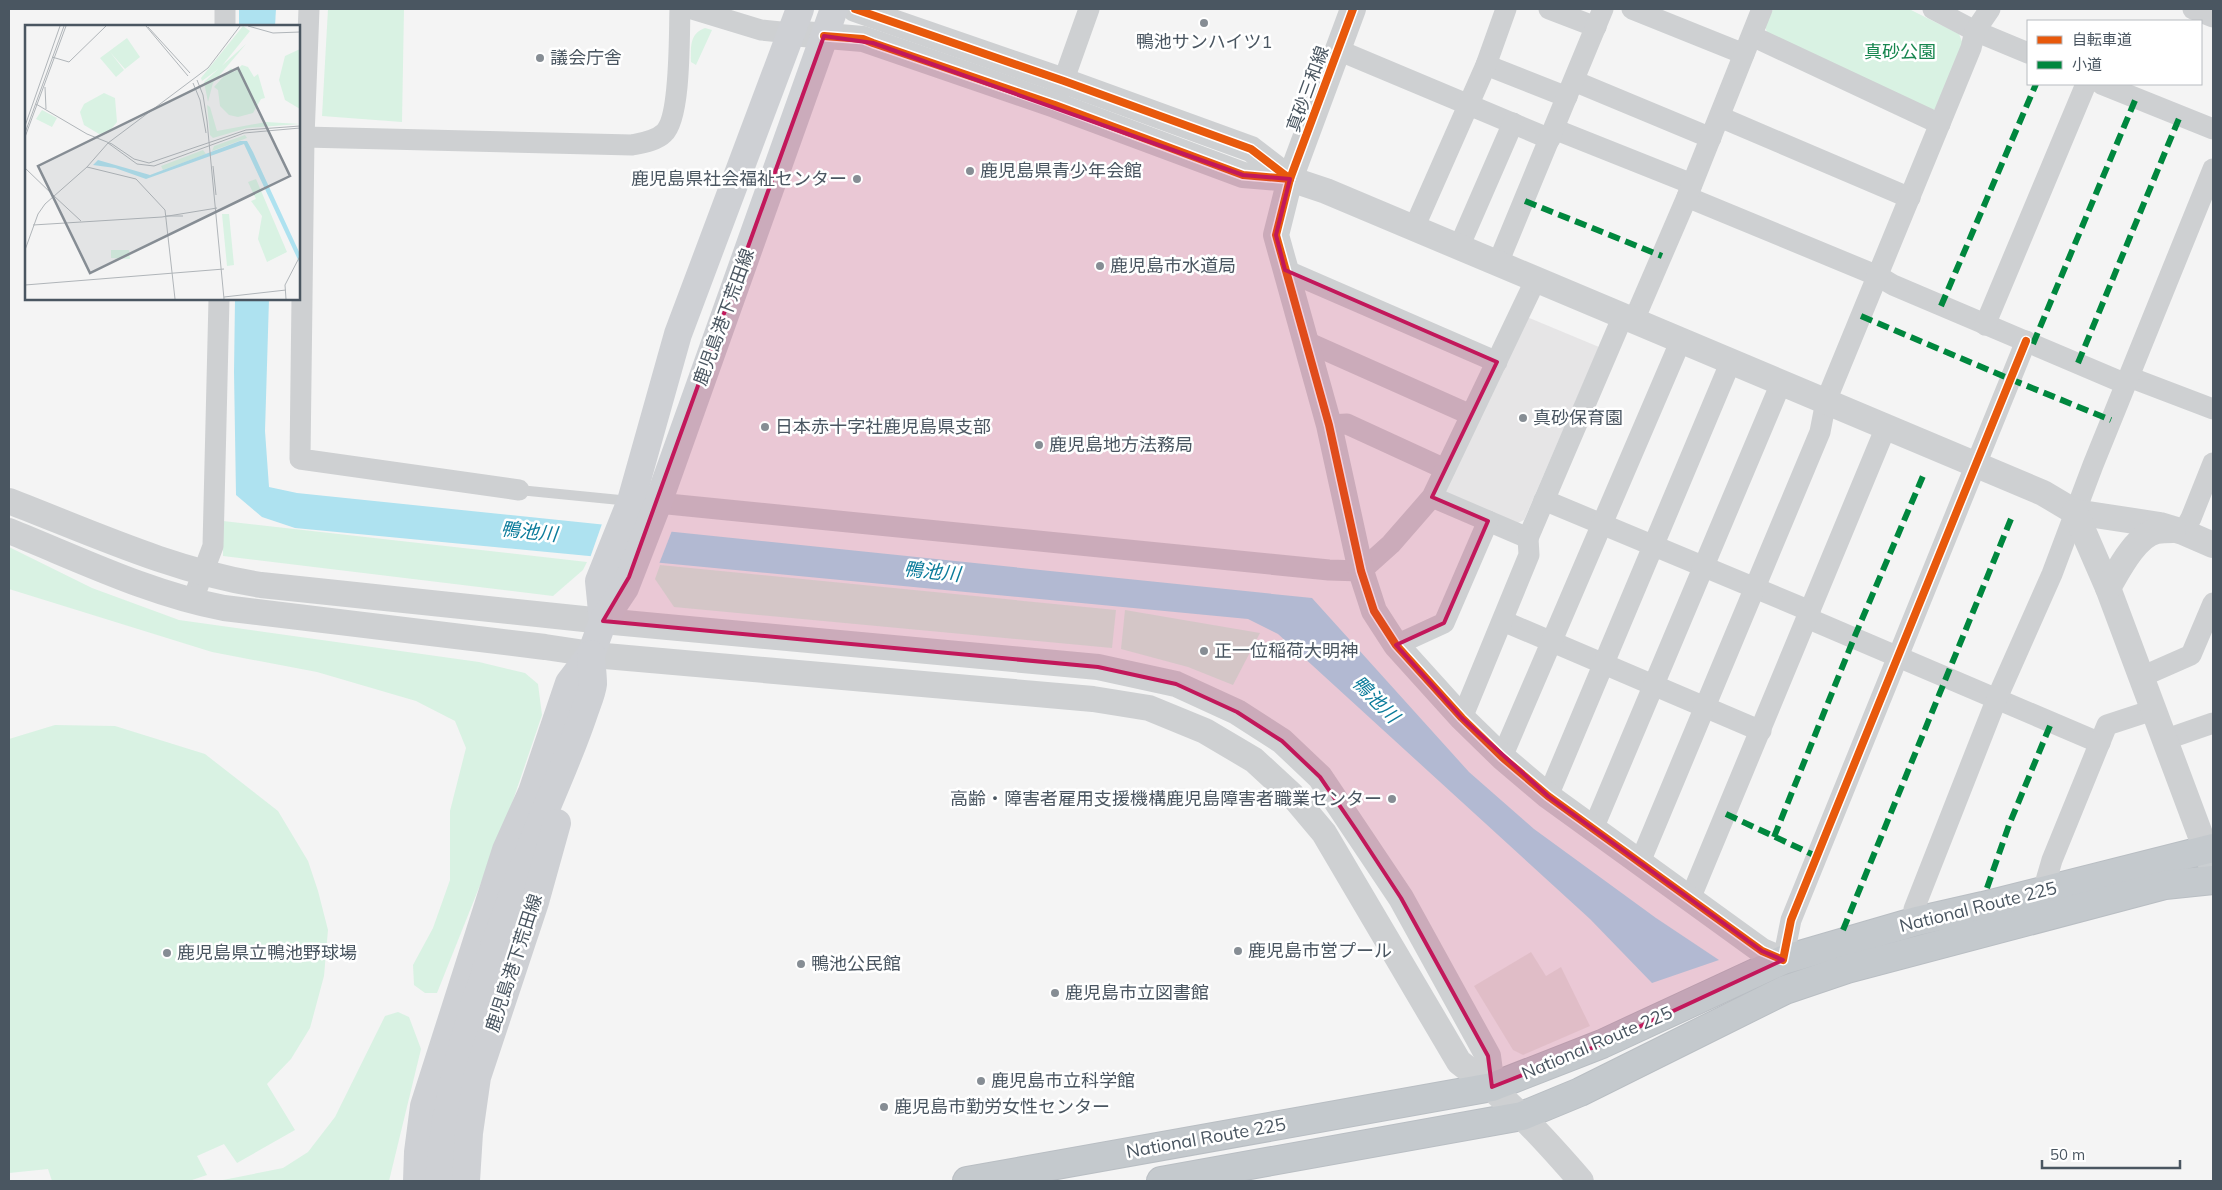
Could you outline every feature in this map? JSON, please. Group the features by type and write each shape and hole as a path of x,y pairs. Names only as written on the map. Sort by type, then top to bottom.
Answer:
{"highway":[{"name":"National Route 225","path":"967,1181 1492,1087 1602,1044 1783,960 1917,921 2043,891 2211,855"},
{"name":"National Route 225","path":"1160,1181 1522,1116 1580,1092 1785,990 1847,969 2165,886 2213,880"}],"main road":[{"name":"鹿児島港下荒田線","path":"612,584 658,503 834,9"},
{"name":"鹿児島港下荒田線","path":"417,1181 418,1152 424,1106 435,1065 506,850 532,792 569,683 591,654 603,621 631,501 678,334 796,21"},
{"name":"鹿児島港下荒田線","path":"439,1181 441,1149 447,1114 464,1038 507,911 556,784 573,747 593,685 591,654"},
{"name":"鹿児島港下荒田線","path":"466,1181 469,1133 477,1077 538,892 567,790 573,747"},
{"name":"鹿児島港下荒田線","path":"507,911 532,792"}],"street":[{"path":"225,9 225,25"},
{"path":"308,9 304,137 300,459 519,490"},
{"path":"304,137 622,145 644,143 664,134 670,126 673,116 677,86 680,9"},
{"path":"692,9 761,30 796,21 824,36 863,39 1059,93"},
{"path":"855,9 1059,93 1243,175 1290,179 1326,191 2043,493 2075,512 2160,525 2213,545"},
{"path":"1059,93 1089,9"},
{"name":"真砂三和線","path":"1353,9 1290,179 1276,235 1329,425 1361,571 1374,611 1396,645 1462,718 1502,757 1548,796 1593,830 1762,951 1783,960"},
{"path":"1414,228 1486,64 1506,9"},
{"path":"1498,263 1600,18 1549,9"},
{"path":"1632,9 1748,45 1940,124"},
{"path":"1462,718 1529,555 1528,538 1544,500 1689,191 1762,9"},
{"path":"1933,9 1975,31 2027,53"},
{"path":"1640,862 1820,432 1826,401 1971,48 1975,31 1990,9"},
{"path":"2193,9 2213,17"},
{"path":"1338,50 1513,122 1552,134 1689,191 1878,276 1892,285 2026,342 2213,410"},
{"path":"1486,64 1571,89 1711,138"},
{"path":"1985,325 2086,85"},
{"path":"2104,85 2213,129"},
{"path":"1720,117 1910,198"},
{"path":"1459,247 1513,122"},
{"path":"1917,921 1914,909 1997,698 2052,574 2075,512 2213,169"},
{"path":"1285,270 1496,362"},
{"path":"658,503 1329,570 1361,571 1391,544 1432,497 1536,279"},
{"path":"192,602 213,546 219,300"},
{"path":"1502,757 1681,340"},
{"path":"1307,342 1471,415"},
{"path":"1783,960 1791,920 2026,342"},
{"path":"1548,796 1731,362"},
{"path":"1593,830 1781,383"},
{"path":"1329,425 1347,424 1445,469"},
{"path":"1690,899 1886,427"},
{"path":"2108,588 2126,558 2145,537 2155,531 2179,531 2191,518 2213,463"},
{"path":"1432,497 1528,538"},
{"path":"1544,500 1754,588 1898,657 2100,743"},
{"path":"9,501 173,565 203,574 261,585 603,621 1098,667 1176,684 1237,712 1282,741 1320,777 1358,831 1401,898 1488,1056 1492,1087"},
{"path":"2075,512 2108,588 2164,740 2211,855"},
{"path":"1396,645 1444,623 1488,521"},
{"path":"9,531 162,592 192,602 257,612 591,654 1093,699 1149,708 1205,731 1254,760 1292,795 1324,833 1458,1062 1492,1087 1522,1116 1581,1181"},
{"path":"2141,677 2191,656 2213,603"},
{"path":"1502,622 1761,731"},
{"path":"2043,891 2052,860 2107,725 2154,710"},
{"path":"2164,740 2213,723"}],"lane":[{"path":"519,490 631,501"}],"highlighted area":[{"path":"824,36 873,43 1243,175 1290,179 1276,235 1285,270 1497,362 1432,497 1488,521 1444,623 1396,645 1462,718 1548,796 1762,951 1783,960 1602,1044 1492,1087 1488,1056 1401,898 1357,831 1320,777 1282,741 1237,712 1176,684 1098,667 603,621 629,577"}],"shaded area":[{"name":"真砂保育園","path":"1527,317 1599,347 1524,520 1518,523 1445,493"},
{"path":"1531,952 1546,976 1561,967 1590,1026 1523,1055 1513,1050 1474,986"}],"green space":[{"path":"328,9 404,9 402,122 322,116"},
{"name":"真砂公園","path":"1773,9 1909,9 1959,34 1963,44 1935,109 1926,112 1769,37 1765,27"},
{"path":"705,28 712,30 696,65 691,62 692,42 696,34"},
{"path":"223,521 587,562 583,570 553,596 223,556"},
{"path":"9,547 92,588 179,620 479,662 525,673 538,684 542,715 508,815 437,993 425,993 414,985 413,965 433,928 450,880 450,811 466,748 455,721 416,701 317,672 212,652 9,589"},
{"path":"660,565 1116,610 1112,648 674,607 655,579"},
{"path":"1125,610 1260,633 1233,685 1188,667 1121,649"},
{"name":"鹿児島県立鴨池野球場","path":"55,725 115,726 205,754 278,811 308,861 318,891 328,930 324,976 310,1028 291,1059 267,1084 295,1130 237,1163 224,1144 197,1156 207,1175 189,1181 52,1181 48,1169 9,1173 9,739"},
{"path":"398,1012 409,1017 421,1049 389,1181 218,1181 283,1168 308,1152 335,1117 385,1016"}],"water":[{"path":"239,9 276,9 275,25 239,25"},
{"name":"鴨池川","path":"235,300 269,300 265,431 269,487 297,493 1312,598 1469,772 1534,829 1656,918 1719,960 1652,983 1590,919 1278,634 1248,619 295,528 262,517 236,495"}],"pier":[{"path":"603,521 673,528 659,564 590,558"}],"marked path":[{"path":"1941,306 2036,85"},
{"path":"2033,344 2136,98"},
{"path":"2078,363 2180,116"},
{"path":"1525,201 1662,256"},
{"path":"1861,316 2111,420"},
{"path":"1774,837 1854,638 1923,476"},
{"path":"1843,930 2013,514"},
{"path":"1987,888 2009,825 2052,721"},
{"path":"1726,814 1818,857"}],"cycle path":[{"path":"855,9 1064,81 1251,149 1290,179"},
{"path":"1353,9 1290,179 1276,235 1329,425 1361,571 1374,611 1396,645 1462,718 1502,757 1548,796 1762,951 1783,960 1791,920 2026,341"},
{"path":"824,36 863,39 1055,105 1243,175 1290,179"}],"place":[{"name":"鴨池サンハイツ1","path":"1204,23"},
{"name":"議会庁舎","path":"540,58"},
{"name":"鹿児島県青少年会館","path":"970,171"},
{"name":"鹿児島県社会福祉センター","path":"857,179"},
{"name":"鹿児島市水道局","path":"1100,266"},
{"name":"真砂保育園","path":"1523,418"},
{"name":"日本赤十字社鹿児島県支部","path":"765,427"},
{"name":"鹿児島地方法務局","path":"1039,445"},
{"name":"正一位稲荷大明神","path":"1204,651"},
{"name":"高齢・障害者雇用支援機構鹿児島障害者職業センター","path":"1392,799"},
{"name":"鹿児島市営プール","path":"1238,951"},
{"name":"鹿児島県立鴨池野球場","path":"167,953"},
{"name":"鴨池公民館","path":"801,964"},
{"name":"鹿児島市立図書館","path":"1055,993"},
{"name":"鹿児島市立科学館","path":"981,1081"},
{"name":"鹿児島市勤労女性センター","path":"884,1107"}]}
